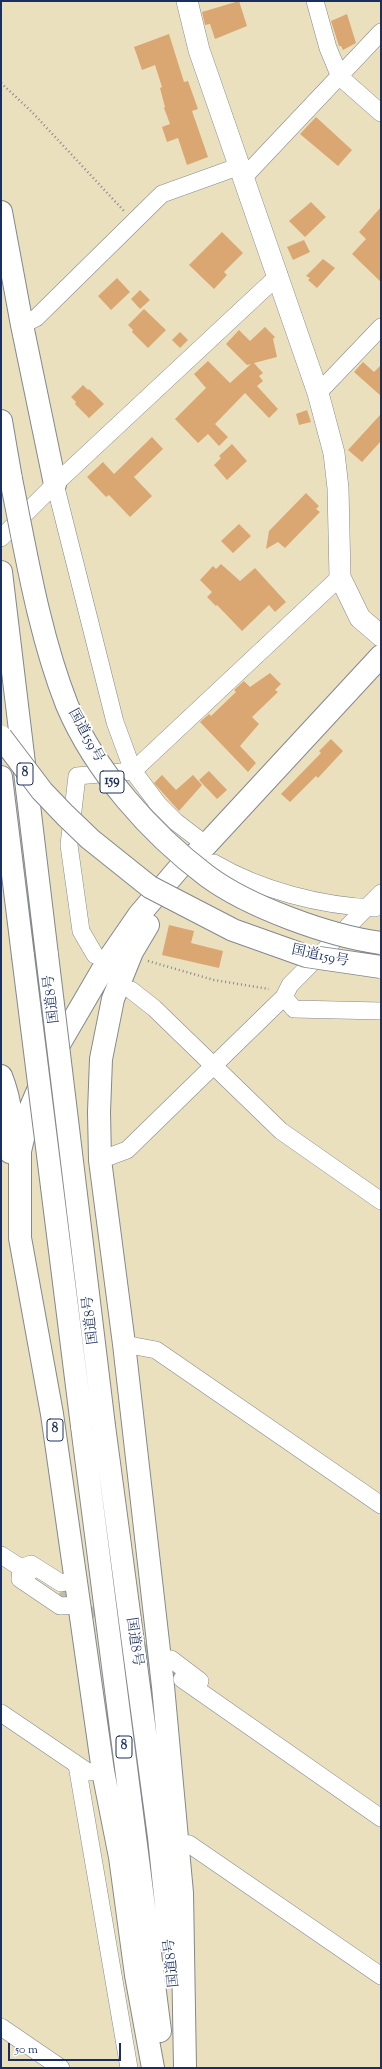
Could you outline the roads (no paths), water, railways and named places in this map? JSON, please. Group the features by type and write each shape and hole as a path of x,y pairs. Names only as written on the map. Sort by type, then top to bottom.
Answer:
{"highway":[{"path":"1,212 22,325 55,484"},
{"name":"国道159号","path":"1,421 11,479 36,596 53,664 74,719 91,752 114,785 163,839 208,876 248,900 312,926 366,941 381,943"},
{"name":"国道8号","path":"1,572 104,1426 159,1837 185,2068"},
{"name":"8","path":"185,2068 182,1893 178,1851 172,1682 160,1660 124,1344 100,1160 99,1112 101,1059 112,999 132,952 152,918 186,874 210,854 381,656"},
{"name":"国道159号","path":"1,737 42,791 65,815 90,839 150,887 233,930 306,956 381,967"},
{"name":"国道8号","path":"1,778 82,1426 165,2068"},
{"name":"8","path":"153,2068 136,1975 120,1857 103,1771 52,1414 20,1238 20,1151 30,1109 54,1053 110,956 139,915 180,867 210,854"},
{"path":"1,1076 9,1097 12,1128 9,1165 9,1194 20,1238"}],"street":[{"path":"187,1 199,50 318,393 334,453 338,488 340,577 360,618 379,631"},
{"path":"315,1 328,48 340,76 381,113"},
{"path":"22,325 36,318 162,194 242,172 340,76 381,32"},
{"path":"1,538 55,484 278,275"},
{"path":"318,393 381,327"},
{"path":"55,484 115,722 133,771 158,804 210,854 253,883 307,898 374,908"},
{"path":"95,955 81,931 69,845 77,776 133,771 340,577"},
{"path":"100,1160 127,1150 284,997 290,985 374,908 381,893"},
{"path":"131,990 154,1008 212,1066 281,1131 381,1201"},
{"path":"284,997 294,1009 381,1011"},
{"path":"124,1344 156,1350 381,1506"},
{"path":"1,1555 59,1594"},
{"path":"21,1568 31,1564 61,1583 76,1580"},
{"path":"21,1568 20,1579 60,1606 79,1605"},
{"path":"160,1660 171,1659 224,1698 223,1708"},
{"path":"172,1682 174,1685 210,1710 223,1708 381,1818"},
{"path":"1,1713 88,1772 103,1771"},
{"path":"77,1765 129,2067"},
{"path":"178,1851 189,1844 381,1976"},
{"path":"1,2026 61,2068"}],"tunnel":[{"path":"59,1594 182,1679"}]}
